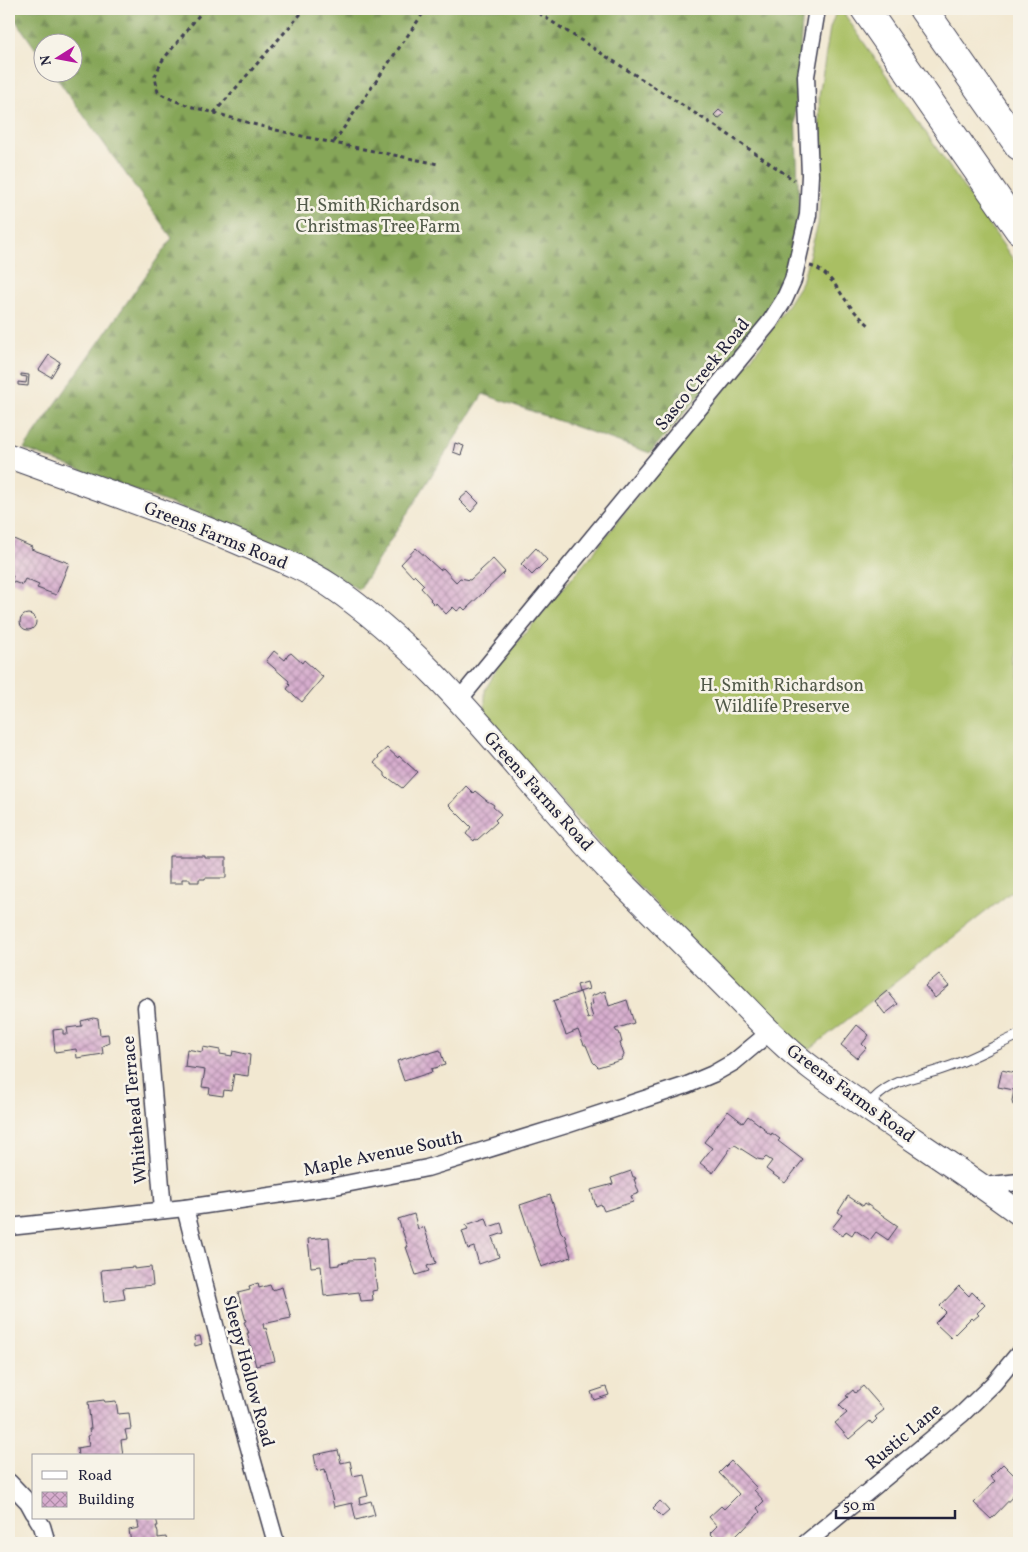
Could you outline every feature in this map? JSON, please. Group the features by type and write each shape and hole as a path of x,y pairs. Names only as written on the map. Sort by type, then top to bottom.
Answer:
{"highway":[{"path":"865,9 1019,230"},
{"path":"923,9 1019,146"}],"street":[{"name":"Sasco Creek Road","path":"459,700 770,322 784,300 793,280 808,215 806,76 817,9"},
{"name":"Greens Farms Road","path":"9,456 219,534 283,561 327,583 375,617 415,654 459,700 535,788 610,870 770,1032 811,1068 983,1186 1019,1213"},
{"name":"Whitehead Terrace","path":"146,1007 163,1210"},
{"name":"Maple Avenue South","path":"9,1227 185,1208 334,1186 427,1168 631,1104 713,1074 734,1062 770,1032"},
{"path":"983,1186 1019,1182"},
{"name":"Sleepy Hollow Road","path":"185,1208 223,1356 276,1543"},
{"name":"Rustic Lane","path":"806,1543 962,1414 994,1383 1019,1353"},
{"path":"9,1482 28,1502 32,1509"},
{"path":"38,1520 47,1543"}],"lane":[{"path":"867,1107 874,1098 902,1079 948,1067 1019,1035"}],"path":[{"path":"204,9 162,61 155,76 158,92 168,98 269,129 438,164"},
{"path":"214,113 305,9"},
{"path":"334,142 426,9"},
{"path":"532,9 718,128 809,190"},
{"path":"798,262 821,270 870,326"}],"green space":[{"name":"H. Smith Richardson Christmas Tree Farm","path":"9,9 803,9 795,113 799,206 797,235 784,280 774,304 751,335 650,453 483,394 359,590 292,549 24,449 172,238 59,82 82,82 82,32 32,32 32,44"},
{"name":"H. Smith Richardson Wildlife Preserve","path":"837,9 845,15 1019,268 1019,886 807,1051 737,986 618,865 485,716 485,690 497,669 516,644 589,558 663,463 761,346 802,282 818,224 821,184 819,96 830,28"}],"building":[{"path":"719,110 724,114 718,119 714,115"},
{"path":"49,355 60,362 51,377 39,370"},
{"path":"21,374 29,375 28,386 18,385 18,382 26,383 27,377 21,376"},
{"path":"455,443 464,446 461,455 453,452"},
{"path":"468,492 479,503 471,512 459,500"},
{"path":"9,537 32,547 31,549 69,563 56,595 37,588 39,585 25,579 22,585 11,581 13,576 9,575"},
{"path":"416,548 440,570 443,568 456,582 460,578 470,580 493,559 505,572 465,610 462,607 457,611 453,607 446,614 436,603 435,605 430,600 421,588 424,585 414,575 413,577 401,564"},
{"path":"536,548 547,560 532,575 521,564"},
{"path":"28,614 36,622 28,630 20,622"},
{"path":"274,651 285,660 291,653 302,663 304,660 323,677 302,702 287,689 290,685 289,681 266,661"},
{"path":"387,748 417,772 402,788 389,780 385,773 374,763 378,756"},
{"path":"466,786 473,793 475,791 494,805 493,807 501,814 495,820 497,822 474,841 466,834 471,827 449,805"},
{"path":"169,856 226,858 226,878 205,878 199,879 199,882 190,882 190,879 182,879 182,883 169,883"},
{"path":"939,974 949,986 935,998 925,986"},
{"path":"587,982 589,989 579,992 577,985"},
{"path":"605,991 609,1006 627,1000 634,1023 615,1029 619,1032 622,1042 620,1043 624,1055 621,1060 598,1067 593,1062 578,1030 566,1035 553,1001 580,992 588,1019 593,1017 589,1005 593,1004 591,996"},
{"path":"887,991 898,1004 885,1014 875,1001"},
{"path":"93,1018 98,1019 100,1035 108,1034 109,1043 102,1046 103,1054 77,1058 76,1049 55,1052 53,1030 63,1029 63,1034 68,1034 67,1028 82,1026 81,1021"},
{"path":"857,1025 869,1035 862,1044 866,1048 857,1058 841,1045"},
{"path":"203,1047 220,1050 220,1054 232,1056 233,1051 250,1055 248,1076 234,1074 231,1091 224,1090 223,1096 209,1094 210,1088 202,1087 205,1070 185,1067 187,1049 202,1052"},
{"path":"440,1050 445,1065 431,1069 432,1072 404,1081 397,1061 425,1052 426,1054"},
{"path":"1002,1070 1019,1074 1019,1106 1013,1105 1014,1090 998,1087"},
{"path":"728,1111 743,1123 748,1116 771,1135 772,1133 780,1139 778,1141 803,1160 785,1183 766,1169 772,1161 766,1157 763,1160 757,1159 735,1145 729,1148 713,1173 700,1163 712,1148 704,1142"},
{"path":"631,1171 636,1179 634,1179 639,1193 631,1196 633,1202 604,1211 601,1204 596,1206 591,1190 613,1184 611,1178"},
{"path":"550,1195 571,1257 541,1267 520,1205"},
{"path":"848,1196 863,1206 865,1203 898,1226 888,1240 876,1232 870,1240 855,1230 852,1235 846,1231 843,1236 832,1228 842,1215 838,1212"},
{"path":"414,1214 418,1229 424,1227 436,1263 427,1266 429,1271 416,1275 398,1219"},
{"path":"486,1218 489,1227 501,1223 504,1233 492,1237 499,1257 479,1264 474,1247 468,1249 462,1231 468,1229 466,1225"},
{"path":"329,1237 331,1266 349,1262 349,1260 373,1259 377,1290 372,1291 373,1300 361,1301 359,1292 324,1296 321,1266 311,1267 308,1239"},
{"path":"134,1267 134,1269 151,1267 153,1285 123,1288 125,1299 104,1302 101,1270"},
{"path":"258,1283 259,1288 270,1285 272,1290 282,1287 291,1318 263,1324 264,1329 266,1328 275,1361 256,1366 238,1293 250,1290 249,1286"},
{"path":"959,1286 969,1296 972,1292 985,1305 977,1313 979,1315 973,1320 971,1318 951,1338 935,1323 946,1312 940,1306"},
{"path":"200,1336 202,1344 195,1346 194,1337"},
{"path":"863,1386 884,1410 875,1417 877,1419 872,1424 870,1421 849,1439 835,1423 847,1413 839,1405 853,1390 855,1393"},
{"path":"606,1387 609,1395 594,1400 591,1392"},
{"path":"116,1401 118,1414 129,1413 131,1429 125,1430 127,1439 121,1440 123,1454 78,1454 77,1448 89,1446 87,1436 90,1435 89,1429 91,1429 88,1402"},
{"path":"338,1450 341,1463 350,1461 353,1476 363,1474 368,1496 359,1498 360,1504 371,1501 375,1515 356,1520 352,1503 334,1507 325,1469 317,1471 314,1455"},
{"path":"731,1461 757,1488 754,1490 764,1501 757,1508 760,1512 742,1531 731,1540 728,1536 720,1543 710,1533 717,1526 709,1517 721,1506 724,1509 739,1494 719,1473"},
{"path":"1003,1464 1019,1480 1019,1490 991,1519 974,1503 995,1481 990,1477"},
{"path":"660,1501 669,1511 662,1517 653,1508"},
{"path":"137,1520 156,1520 158,1538 166,1537 167,1543 131,1543 129,1530 139,1528"}]}
